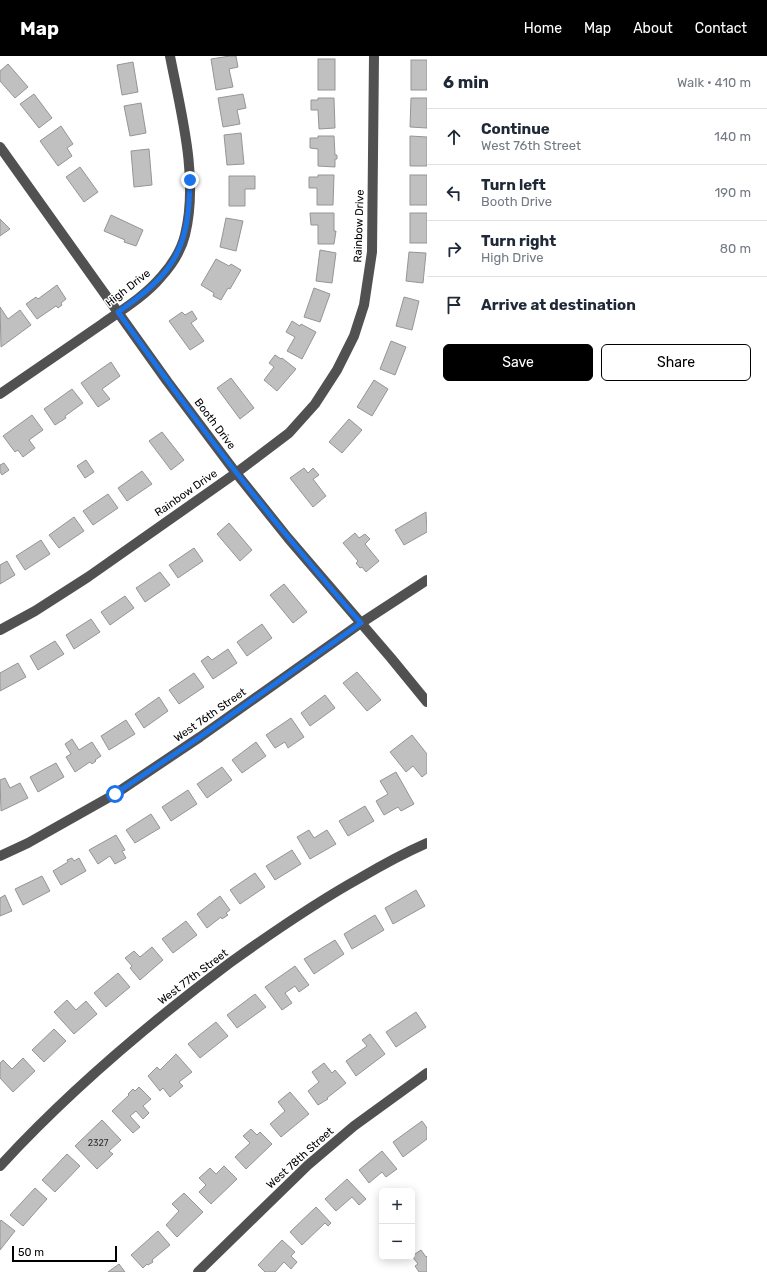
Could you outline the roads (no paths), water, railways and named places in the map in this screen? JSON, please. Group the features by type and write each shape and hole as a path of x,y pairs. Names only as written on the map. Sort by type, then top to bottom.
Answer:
{"street":[{"name":"High Drive","path":"0,394 135,301 161,278 170,266 184,237 188,212 190,180 184,128 170,56"},
{"name":"Rainbow Drive","path":"0,630 35,611 88,577 236,472 289,433 315,404 337,370 354,336 364,306 372,252 374,56"},
{"name":"Booth Drive","path":"1,150 167,381 236,472 288,538 427,702"},
{"name":"West 76th Street","path":"0,856 28,843 115,794 200,737 361,623 427,580"},
{"name":"West 77th Street","path":"0,1166 22,1141 69,1095 177,1002 270,934 329,895 403,853 427,843"},
{"name":"West 78th Street","path":"198,1272 308,1165 354,1126 427,1073"}]}
